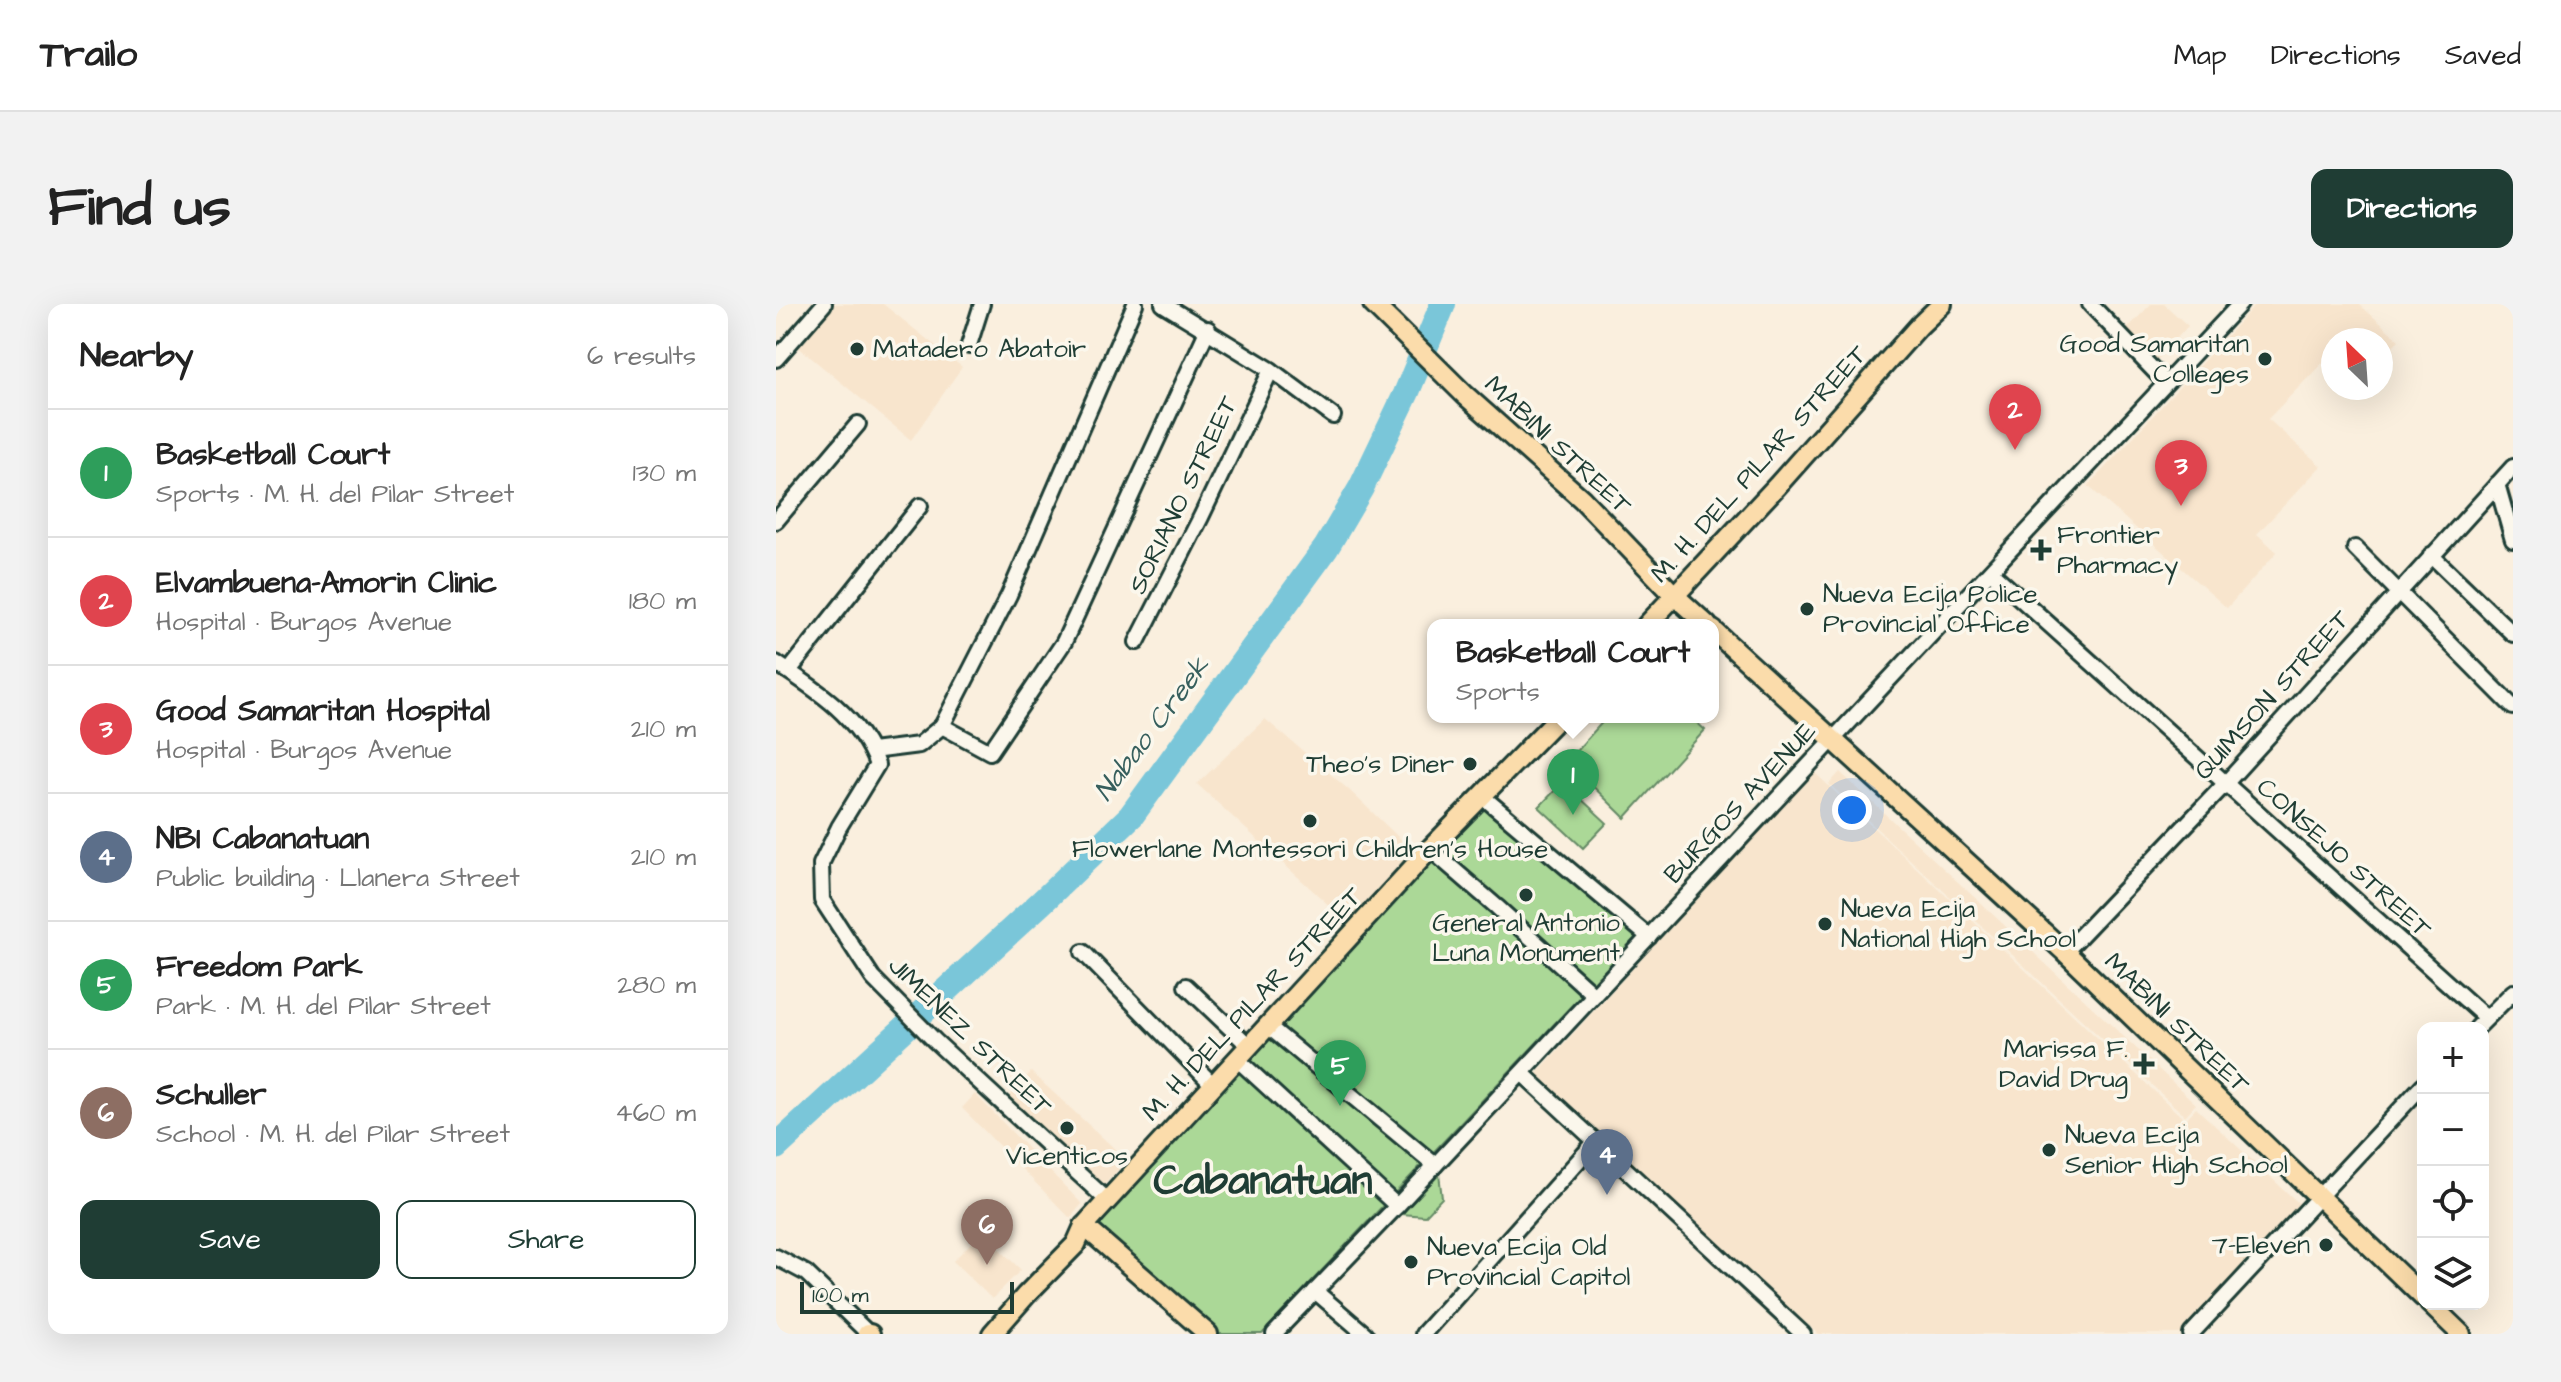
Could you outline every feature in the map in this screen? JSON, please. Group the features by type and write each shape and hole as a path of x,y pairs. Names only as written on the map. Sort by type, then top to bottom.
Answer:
{"main road":[{"name":"MABINI STREET","path":"1373,304 1465,395 1582,499 1700,619"},
{"name":"M. H. DEL PILAR STREET","path":"1653,619 1942,304"},
{"name":"MABINI STREET","path":"1719,635 2065,952 2417,1291"},
{"name":"M. H. DEL PILAR STREET","path":"992,1334 1076,1244 1084,1226 1107,1200 1430,849 1553,723"},
{"path":"1084,1226 1208,1334"},
{"path":"2436,1310 2461,1334"}],"street":[{"path":"776,359 824,304"},
{"path":"969,345 982,304"},
{"path":"920,506 782,667 822,694 853,724 872,751 919,745 942,726 1009,595 1135,304"},
{"path":"1163,304 1271,370 1333,416"},
{"path":"2090,304 2165,382"},
{"name":"BURGOS AVENUE","path":"1274,1334 2240,304"},
{"path":"942,726 990,752 1064,642 1208,329"},
{"name":"SORIANO STREET","path":"1137,642 1271,370"},
{"path":"776,521 858,424"},
{"name":"QUIMSON STREET","path":"2065,952 2225,784 2513,467"},
{"path":"2497,484 2513,540"},
{"path":"2355,548 2513,707"},
{"path":"2431,555 2513,634"},
{"name":"CONSEJO STREET","path":"1991,572 2481,1022"},
{"name":"JIMENEZ STREET","path":"872,751 877,765 839,827 821,864 822,900 873,978 935,1041 1107,1200"},
{"path":"1482,796 1649,937"},
{"path":"1430,849 1594,995"},
{"path":"1083,952 1213,1085"},
{"path":"1186,986 1243,1053 1397,1206"},
{"path":"2483,1022 2513,992"},
{"path":"1268,1026 1435,1165"},
{"path":"1524,1075 1803,1334"},
{"path":"2191,1334 2417,1091"},
{"path":"1423,1334 1596,1141"},
{"path":"776,1257 806,1273 868,1334"},
{"path":"1315,1291 1365,1334"}],"shaded area":[{"path":"833,304 883,304 962,367 911,440 797,346"},
{"name":"Good Samaritan Colleges","path":"2151,304 2164,304 2188,326 2156,361 2124,332"},
{"path":"2256,304 2359,304 2386,328 2321,328 2321,364 2268,419 2321,466 2257,534 2277,552 2227,608 2088,486"},
{"name":"Flowerlane Montessori Children's House","path":"1265,719 1349,790 1414,852 1347,922 1197,784"},
{"name":"Nueva Ecija National High School","path":"1814,772 2185,1120 2196,1108 2306,1210 2191,1334 1818,1334 1535,1075"},
{"path":"1840,772 2196,1104 2185,1116 1829,784"},
{"name":"Vicenticos","path":"1031,1072 1127,1160 1104,1185 1008,1097"},
{"path":"975,1094 1082,1204 1070,1218 962,1108"},
{"path":"982,1232 1021,1270 992,1299 953,1261"}],"green space":[{"path":"1602,723 1697,723 1705,730 1625,818 1567,761"},
{"path":"1563,782 1607,823 1583,848 1539,807"},
{"path":"1483,801 1637,936 1262,1334 1218,1334 1091,1222"},
{"path":"1439,1174 1442,1198 1425,1216 1401,1214"}],"waterway":[{"name":"Nabao Creek","path":"776,1147 1131,816 1326,548 1361,488 1406,394 1443,304"}],"place":[{"name":"Matadero Abatoir","path":"857,349"},
{"name":"Good Samaritan Colleges","path":"2265,359"},
{"name":"Elvambuena-Amorin Clinic","path":"2015,450"},
{"name":"Good Samaritan Hospital","path":"2181,506"},
{"name":"Frontier Pharmacy","path":"2041,550"},
{"name":"Nueva Ecija Police Provincial Office","path":"1807,609"},
{"name":"Theo's Diner","path":"1470,764"},
{"name":"Basketball Court","path":"1573,815"},
{"name":"Flowerlane Montessori Children's House","path":"1310,821"},
{"name":"General Antonio Luna Monument","path":"1526,895"},
{"name":"Nueva Ecija National High School","path":"1825,924"},
{"name":"Marissa F. David Drug","path":"2144,1064"},
{"name":"Freedom Park","path":"1340,1106"},
{"name":"Vicenticos","path":"1067,1128"},
{"name":"Nueva Ecija Senior High School","path":"2049,1150"},
{"name":"NBI Cabanatuan","path":"1607,1195"},
{"name":"7-Eleven","path":"2326,1245"},
{"name":"Nueva Ecija Old Provincial Capitol","path":"1411,1262"},
{"name":"Schuller","path":"987,1265"}],"district":[{"name":"Cabanatuan","path":"1263,1182"}]}
